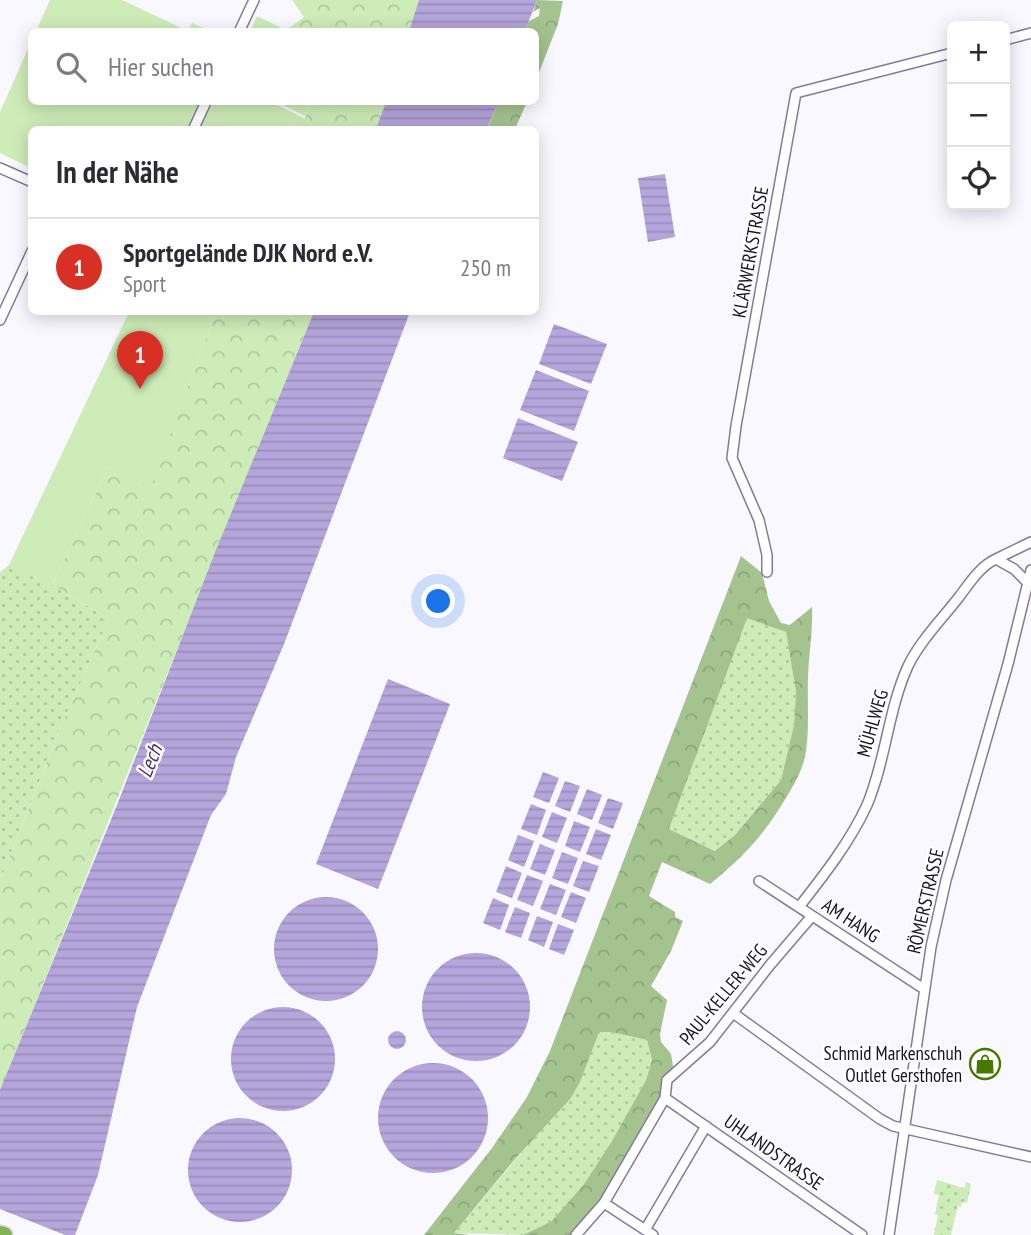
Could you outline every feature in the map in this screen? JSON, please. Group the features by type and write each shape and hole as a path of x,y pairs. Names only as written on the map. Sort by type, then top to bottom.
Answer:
{"street":[{"path":"241,28 254,0"},
{"path":"1010,39 1031,33"},
{"name":"KLÄRWERKSTRASSE","path":"767,572 767,555 759,520 732,458 796,93 947,54"},
{"path":"195,126 205,105"},
{"path":"0,168 28,180"},
{"path":"0,320 28,260"},
{"path":"996,559 1031,541"},
{"path":"996,559 1014,569 1028,583"},
{"name":"MÜHLWEG","path":"799,907 834,862 868,802 895,701 909,665 922,644 977,574 996,559"},
{"name":"RÖMERSTRASSE","path":"889,1235 931,947 946,880 1008,664 1031,570"},
{"name":"AM HANG","path":"759,881 924,989"},
{"name":"PAUL-KELLER-WEG","path":"576,1235 604,1202 665,1098 667,1080 703,1049 812,916"},
{"path":"733,1013 880,1119 904,1129 1031,1157"},
{"name":"UHLANDSTRASSE","path":"665,1098 862,1235"},
{"path":"604,1202 649,1233 706,1126"}],"green space":[{"path":"50,0 122,0 182,28 37,28"},
{"path":"292,0 419,0 410,28 289,28 304,17"},
{"path":"537,0 563,1 558,24 539,72 539,28 526,28 529,21 539,16 540,8 533,12"},
{"path":"257,16 282,28 251,28"},
{"path":"192,23 203,28 190,28"},
{"path":"28,49 28,105 277,105 306,119 303,126 28,126 28,167 0,153 0,112"},
{"path":"283,105 309,105 305,116"},
{"path":"309,105 385,105 377,126 302,126"},
{"path":"497,105 526,105 516,126 489,126"},
{"path":"128,315 215,315 151,486 108,467 52,585 9,565"},
{"path":"215,315 313,315 0,1090 0,881 61,726 109,619 52,585 108,467 151,485"},
{"path":"741,556 762,573 769,601 781,623 790,625 812,607 807,747 796,780 768,825 742,856 710,884 662,862 649,896 675,912 675,917 683,921 671,951 651,986 667,1000 660,1034 661,1042 671,1054 674,1072 665,1098 604,1202 574,1235 523,1235 552,1221 584,1184 646,1080 652,1060 647,1040 599,1032 580,1082 570,1099 515,1159 454,1233 470,1235 424,1235 492,1148 527,1097 550,1051","holes":["747,618 786,632 796,692 794,725 781,780 735,835 715,851 669,829"]},
{"path":"9,565 52,585 109,619 61,726 0,881 0,572"},
{"path":"747,617 786,632 796,692 794,725 781,780 735,835 716,851 669,829"},
{"path":"599,1031 647,1040 652,1060 646,1080 584,1184 552,1221 523,1235 454,1233 537,1134"},
{"path":"937,1180 964,1188 966,1182 971,1184 967,1203 962,1202 961,1207 958,1206 951,1235 934,1235 938,1215 935,1214 939,1195 934,1194"}],"water":[{"path":"419,0 537,0 526,28 410,28"},
{"path":"385,105 497,105 488,126 377,126"},
{"path":"665,174 675,237 648,242 638,178"},
{"name":"Lech","path":"313,315 409,315 284,644 236,757 226,794 211,815 137,1007 98,1175 75,1235 0,1235 0,1090 117,805 216,550"},
{"path":"554,324 607,344 591,384 539,364"},
{"path":"536,370 589,391 574,431 520,410"},
{"path":"518,418 578,442 562,481 503,458"},
{"path":"388,679 450,704 378,889 316,864"},
{"path":"543,772 559,778 549,803 533,797"},
{"path":"565,781 580,786 570,812 555,806"},
{"path":"587,789 602,795 592,820 577,814"},
{"path":"608,798 623,803 613,829 598,823"},
{"path":"531,804 546,810 537,835 521,829"},
{"path":"552,812 567,818 557,843 542,837"},
{"path":"574,821 590,827 580,852 565,846"},
{"path":"596,829 611,835 601,860 586,854"},
{"path":"518,835 534,841 524,867 508,860"},
{"path":"540,844 555,850 545,875 530,869"},
{"path":"562,852 578,858 568,884 552,878"},
{"path":"583,861 599,866 589,892 573,886"},
{"path":"506,866 522,873 512,898 496,892"},
{"path":"527,875 543,881 533,906 517,900"},
{"path":"550,884 566,890 556,915 540,909"},
{"path":"571,892 586,898 576,923 561,917"},
{"path":"326,897 346,901 363,912 374,929 378,949 374,969 363,986 346,997 326,1001 306,997 289,986 278,969 274,949 278,929 289,912 306,901"},
{"path":"493,898 509,905 500,930 483,923"},
{"path":"515,907 530,913 521,938 505,932"},
{"path":"537,916 553,922 544,947 528,940"},
{"path":"558,924 574,930 564,955 549,949"},
{"path":"476,953 497,957 514,969 526,986 530,1007 526,1028 514,1045 497,1057 476,1061 455,1057 438,1045 426,1028 422,1007 426,986 438,969 455,957"},
{"path":"283,1007 303,1011 320,1022 331,1039 335,1059 331,1079 320,1096 303,1107 283,1111 263,1107 246,1096 235,1079 231,1059 235,1039 246,1022 263,1011"},
{"path":"393,1031 401,1031 406,1040 404,1047 393,1049 388,1044 388,1036"},
{"path":"433,1063 454,1067 472,1079 484,1097 488,1118 484,1139 472,1157 454,1169 433,1173 412,1169 394,1157 382,1139 378,1118 382,1097 394,1079 412,1067"},
{"path":"240,1118 260,1122 283,1141 288,1150 292,1170 288,1190 269,1213 260,1218 240,1222 220,1218 197,1199 192,1190 188,1170 192,1150 211,1127 220,1122"}],"pier":[{"path":"0,1209 65,1235 0,1235"}],"place":[{"name":"Sportgelände DJK Nord e.V.","path":"140,389"},
{"name":"Schmid Markenschuh Outlet Gersthofen","path":"985,1064"}]}
